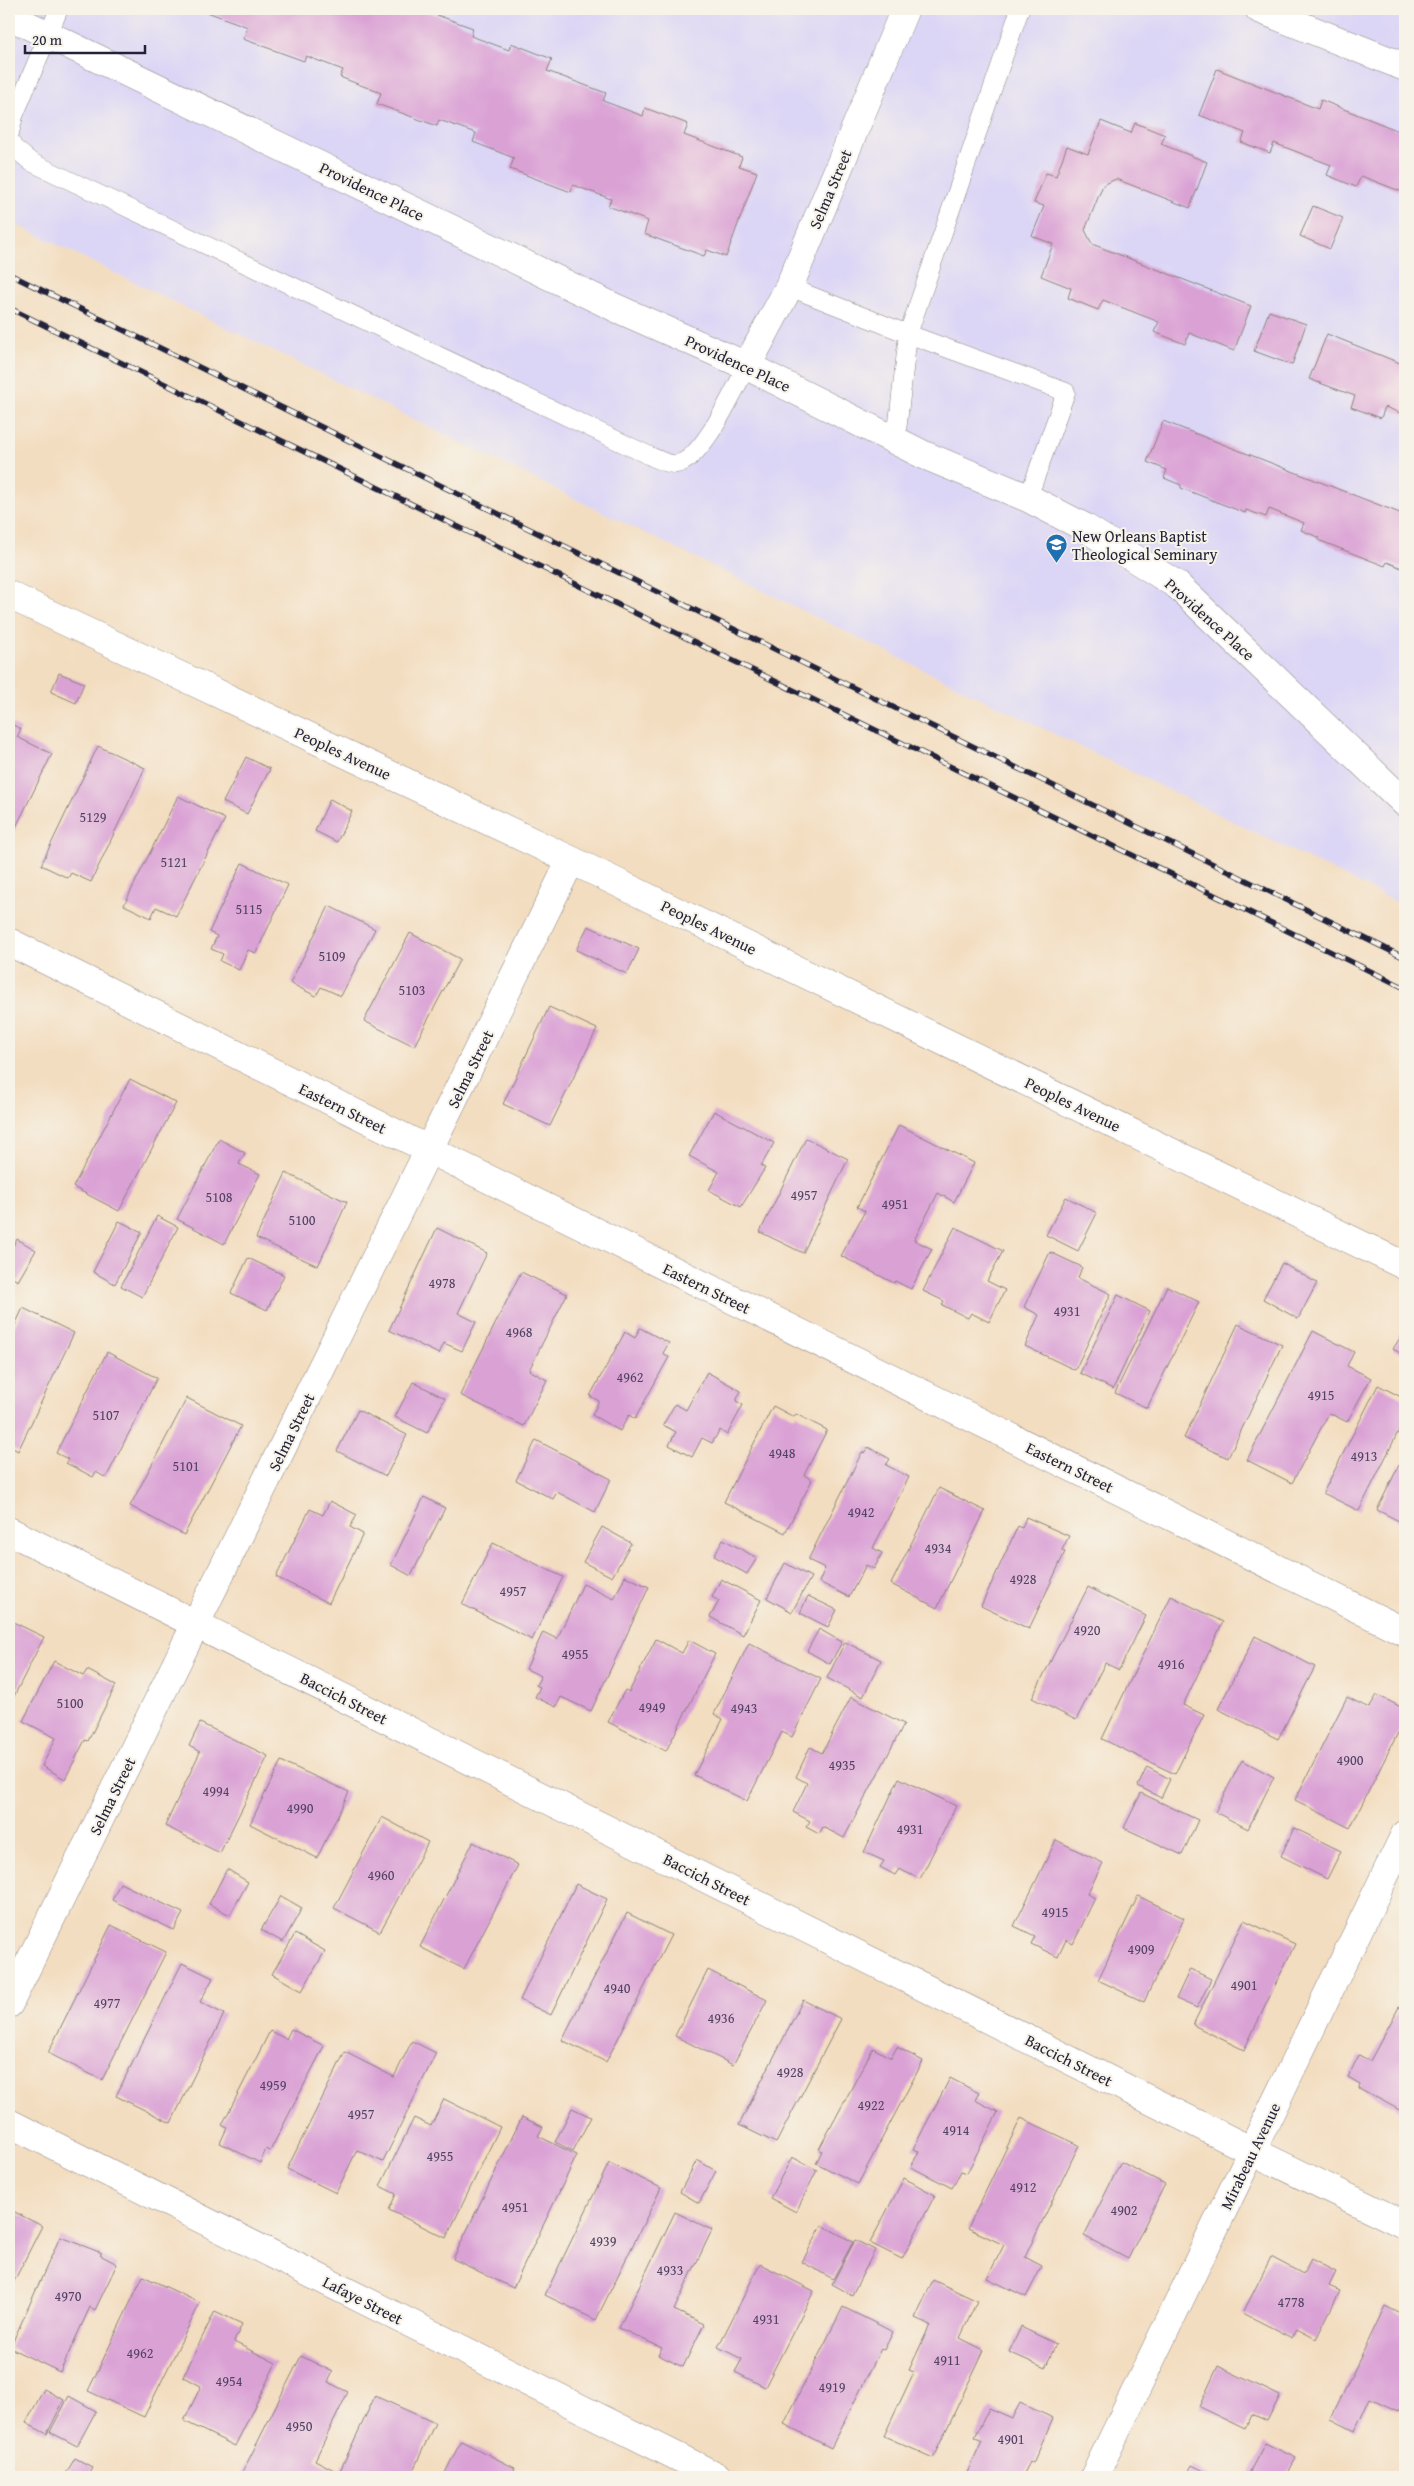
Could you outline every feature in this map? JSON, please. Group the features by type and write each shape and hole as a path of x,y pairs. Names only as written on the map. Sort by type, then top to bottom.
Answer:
{"street":[{"name":"Selma Street","path":"747,366 789,287 905,9"},
{"path":"1259,9 1405,67"},
{"name":"Providence Place","path":"9,16 607,304 747,366 924,455 1028,498 1084,527 1177,585 1405,803"},
{"name":"Peoples Avenue","path":"9,595 571,860 1405,1266"},
{"name":"Selma Street","path":"9,2004 430,1151 571,860"},
{"name":"Eastern Street","path":"9,942 1405,1632"},
{"name":"Baccich Street","path":"9,1531 1252,2151 1405,2225"},
{"name":"Mirabeau Avenue","path":"1094,2477 1405,1834"},
{"name":"Lafaye Street","path":"9,2123 718,2477"}],"lane":[{"path":"59,9 14,116 9,137 13,146 31,162 650,456 675,464 691,458 703,444 747,366"},
{"path":"896,440 908,334 1020,9"},
{"path":"789,287 908,334 1066,392 1028,498"}],"shaded area":[{"name":"New Orleans Baptist Theological Seminary","path":"9,9 1405,9 1405,906 9,221"}],"building":[{"path":"208,9 420,9 473,28 471,36 509,50 511,43 552,59 547,71 606,93 603,101 643,116 645,108 688,124 684,135 742,157 739,166 757,172 726,257 707,250 704,256 644,234 648,221 608,206 611,199 573,185 571,192 510,169 514,158 473,142 476,133 439,120 437,126 377,104 381,93 340,77 343,70 306,56 304,61 243,39 248,27 207,12"},
{"path":"1217,69 1318,109 1321,100 1404,133 1405,193 1361,176 1356,187 1327,175 1331,165 1274,143 1270,153 1241,142 1245,133 1199,115"},
{"path":"1101,121 1131,133 1135,123 1165,135 1161,144 1207,162 1190,208 1116,179 1103,185 1085,230 1092,244 1251,306 1234,351 1189,333 1185,344 1154,332 1159,322 1103,300 1098,310 1068,298 1071,288 1041,276 1053,244 1032,236 1044,206 1034,203 1046,173 1056,176 1067,146 1088,154"},
{"path":"1313,206 1343,218 1330,249 1300,236"},
{"path":"1269,311 1306,324 1292,365 1254,351"},
{"path":"1327,334 1405,365 1405,415 1385,407 1381,418 1351,407 1355,396 1309,379"},
{"path":"1163,421 1405,515 1404,569 1387,562 1385,566 1318,540 1320,538 1301,530 1304,523 1269,509 1266,517 1246,510 1245,513 1181,488 1181,485 1164,478 1167,470 1147,462"},
{"path":"59,673 84,683 76,703 51,692"},
{"path":"9,723 21,729 17,737 52,754 12,835 9,833"},
{"path":"98,746 145,768 91,882 71,873 68,878 41,865"},
{"path":"246,757 270,769 247,814 223,802"},
{"path":"178,796 225,819 176,916 156,907 151,918 124,905"},
{"path":"330,799 352,811 337,842 315,831"},
{"path":"242,863 288,885 256,953 248,950 239,970 220,961 223,954 211,949 217,936 209,932"},
{"path":"329,906 375,929 341,996 321,987 316,996 290,983"},
{"path":"588,926 639,949 627,974 576,950"},
{"path":"410,933 460,959 414,1046 364,1021"},
{"path":"549,1007 597,1029 550,1126 503,1104"},
{"path":"130,1079 176,1103 119,1211 73,1187"},
{"path":"714,1111 774,1143 761,1166 765,1168 741,1207 709,1190 719,1172 689,1156"},
{"path":"899,1125 974,1163 954,1202 938,1193 914,1240 932,1249 911,1289 895,1281 894,1283 841,1256 865,1211 857,1207"},
{"path":"806,1138 848,1159 803,1253 760,1232"},
{"path":"219,1139 245,1153 239,1164 260,1174 224,1244 177,1219"},
{"path":"286,1173 347,1202 318,1266 256,1238"},
{"path":"1066,1197 1097,1213 1078,1251 1046,1235"},
{"path":"157,1216 178,1227 142,1297 121,1286"},
{"path":"119,1221 142,1232 115,1284 93,1272"},
{"path":"955,1227 1003,1251 987,1281 1005,1290 989,1322 971,1313 968,1318 942,1305 944,1301 923,1291"},
{"path":"437,1228 487,1253 458,1313 476,1322 462,1351 444,1343 439,1354 389,1330"},
{"path":"17,1239 36,1250 18,1281 9,1276 9,1253"},
{"path":"1050,1252 1082,1267 1078,1278 1111,1294 1075,1370 1025,1346 1039,1315 1024,1307"},
{"path":"248,1258 284,1275 267,1310 231,1293"},
{"path":"1282,1263 1317,1283 1298,1319 1263,1299"},
{"path":"521,1272 567,1294 529,1370 547,1380 524,1426 460,1395"},
{"path":"1167,1286 1199,1302 1147,1408 1115,1393"},
{"path":"1118,1295 1150,1311 1113,1389 1080,1373"},
{"path":"23,1308 74,1333 18,1451 9,1446 9,1338"},
{"path":"1238,1324 1282,1345 1228,1458 1184,1438"},
{"path":"640,1328 669,1343 663,1353 669,1357 635,1419 629,1415 620,1431 592,1415 599,1401 590,1396 625,1332 635,1338"},
{"path":"1405,1330 1405,1356 1393,1349"},
{"path":"1313,1331 1354,1352 1347,1366 1371,1378 1347,1422 1329,1413 1292,1483 1247,1460"},
{"path":"107,1352 157,1378 106,1478 96,1472 93,1477 66,1463 68,1459 56,1453"},
{"path":"707,1372 741,1391 736,1401 743,1405 727,1435 720,1430 712,1443 702,1438 692,1457 669,1445 676,1432 663,1425 675,1404 686,1410"},
{"path":"413,1382 445,1398 427,1433 395,1417"},
{"path":"1378,1385 1405,1399 1405,1418 1359,1511 1323,1493"},
{"path":"187,1398 241,1426 184,1535 130,1506"},
{"path":"773,1406 794,1417 796,1414 827,1430 804,1475 812,1480 785,1533 724,1502"},
{"path":"358,1410 407,1435 386,1476 337,1451"},
{"path":"536,1440 611,1479 595,1512 557,1492 553,1499 516,1480"},
{"path":"868,1447 890,1459 886,1465 909,1477 873,1548 882,1553 874,1569 866,1565 849,1597 819,1582 825,1568 808,1560 862,1452 864,1453"},
{"path":"1399,1465 1405,1468 1405,1524 1377,1510"},
{"path":"939,1488 985,1511 937,1608 891,1584"},
{"path":"424,1497 445,1508 411,1576 391,1565"},
{"path":"330,1501 357,1515 350,1527 363,1534 329,1603 276,1577 310,1509 323,1515"},
{"path":"1026,1517 1069,1536 1062,1550 1065,1552 1029,1629 981,1606 1018,1526 1022,1528"},
{"path":"602,1527 631,1543 612,1577 583,1562"},
{"path":"723,1539 757,1558 747,1574 714,1556"},
{"path":"493,1543 563,1577 532,1640 462,1604"},
{"path":"785,1563 811,1577 792,1612 767,1598"},
{"path":"625,1576 649,1587 591,1711 561,1697 556,1707 535,1697 540,1687 536,1685 541,1676 526,1669 543,1632 557,1639 583,1584 614,1599"},
{"path":"721,1579 761,1600 743,1635 710,1617 719,1601 712,1597"},
{"path":"1088,1587 1146,1616 1119,1670 1105,1663 1076,1720 1032,1698"},
{"path":"808,1596 837,1610 828,1627 800,1613"},
{"path":"1171,1596 1223,1622 1183,1705 1204,1715 1175,1774 1102,1739"},
{"path":"9,1620 44,1637 9,1706"},
{"path":"819,1629 842,1642 830,1664 807,1651"},
{"path":"1255,1636 1315,1667 1278,1739 1218,1709"},
{"path":"656,1639 682,1653 689,1640 715,1654 666,1751 608,1722 625,1690 629,1692"},
{"path":"845,1642 881,1660 863,1697 827,1678"},
{"path":"749,1643 821,1679 792,1737 782,1732 747,1801 694,1775 723,1719 714,1714"},
{"path":"54,1661 83,1676 87,1670 116,1685 88,1741 85,1740 65,1779 42,1766 56,1738 23,1721"},
{"path":"1377,1695 1405,1709 1405,1719 1350,1828 1295,1800 1347,1697 1369,1708"},
{"path":"851,1697 904,1724 844,1838 823,1827 819,1834 806,1827 810,1821 793,1812 807,1783 796,1777 810,1747 822,1753"},
{"path":"200,1723 268,1756 220,1853 165,1826 200,1752 189,1746"},
{"path":"1242,1760 1274,1777 1248,1829 1215,1812"},
{"path":"281,1761 349,1792 317,1858 250,1824"},
{"path":"1147,1767 1170,1779 1161,1798 1138,1786"},
{"path":"899,1778 956,1806 920,1879 899,1869 895,1875 880,1867 884,1861 864,1852"},
{"path":"1141,1793 1198,1820 1182,1855 1124,1828"},
{"path":"382,1817 428,1842 380,1932 334,1908"},
{"path":"1294,1828 1341,1851 1327,1879 1281,1856"},
{"path":"1056,1840 1103,1863 1087,1894 1095,1898 1073,1944 1066,1940 1058,1957 1031,1944 1035,1936 1014,1926"},
{"path":"473,1842 518,1865 464,1969 420,1947"},
{"path":"227,1869 248,1882 230,1915 209,1904"},
{"path":"120,1883 183,1913 174,1930 112,1900"},
{"path":"576,1884 607,1899 551,2015 520,2000"},
{"path":"281,1896 302,1908 283,1942 261,1930"},
{"path":"1138,1896 1184,1918 1144,2002 1098,1980"},
{"path":"627,1913 671,1935 606,2062 562,2040"},
{"path":"1244,1920 1295,1944 1244,2050 1193,2025"},
{"path":"111,1925 166,1952 102,2080 48,2053"},
{"path":"295,1934 325,1951 302,1991 272,1974"},
{"path":"182,1963 213,1978 200,2002 224,2014 171,2123 116,2096"},
{"path":"1190,1969 1211,1979 1197,2008 1176,1999"},
{"path":"708,1970 767,2000 733,2065 675,2036"},
{"path":"803,2000 841,2019 776,2143 739,2125"},
{"path":"1399,2007 1405,2010 1405,2113 1359,2088 1360,2084 1348,2077 1359,2055 1370,2061"},
{"path":"291,2029 324,2046 270,2151 266,2149 260,2163 220,2143 227,2128 222,2125 270,2031 286,2039"},
{"path":"412,2041 436,2053 383,2162 357,2150 336,2193 287,2169 345,2052 394,2077"},
{"path":"897,2047 923,2061 858,2184 816,2163 822,2151 819,2149 873,2048 891,2058"},
{"path":"950,2078 979,2093 975,2100 998,2112 967,2173 961,2171 952,2188 911,2167 919,2151 913,2149"},
{"path":"444,2099 500,2127 446,2238 389,2210 396,2194 380,2186 414,2118 431,2126"},
{"path":"572,2108 591,2117 573,2151 555,2142"},
{"path":"522,2117 543,2127 538,2136 577,2155 513,2288 453,2259"},
{"path":"1021,2118 1079,2145 1025,2257 1042,2266 1026,2297 987,2278 1004,2245 968,2228"},
{"path":"792,2157 817,2170 796,2212 770,2198"},
{"path":"697,2160 716,2171 699,2203 680,2192"},
{"path":"1121,2162 1165,2184 1128,2259 1084,2236"},
{"path":"609,2163 661,2188 596,2320 545,2295"},
{"path":"904,2178 935,2195 902,2259 870,2243"},
{"path":"9,2209 42,2226 9,2291"},
{"path":"675,2212 712,2230 674,2310 704,2324 683,2367 658,2355 662,2348 619,2328"},
{"path":"822,2225 853,2242 833,2279 802,2262"},
{"path":"60,2237 102,2253 100,2255 117,2264 95,2310 90,2307 60,2372 10,2348"},
{"path":"855,2240 875,2250 852,2295 832,2284"},
{"path":"1271,2257 1303,2274 1311,2259 1336,2272 1329,2286 1340,2291 1316,2339 1297,2329 1292,2338 1243,2313"},
{"path":"760,2264 814,2291 765,2387 735,2372 742,2359 718,2347"},
{"path":"143,2276 200,2303 144,2417 88,2391"},
{"path":"933,2280 977,2301 960,2338 984,2350 933,2458 884,2436 914,2372 909,2370 930,2325 915,2318"},
{"path":"1385,2306 1405,2316 1405,2395 1398,2411 1370,2398 1355,2431 1331,2419"},
{"path":"843,2307 893,2332 884,2350 881,2349 831,2448 784,2424"},
{"path":"215,2311 242,2324 234,2342 276,2363 235,2446 184,2421 201,2386 183,2377"},
{"path":"1021,2327 1056,2344 1045,2368 1009,2352"},
{"path":"301,2356 333,2372 328,2382 348,2392 315,2460 336,2471 333,2477 240,2477"},
{"path":"1218,2366 1280,2396 1267,2421 1252,2414 1245,2429 1199,2407"},
{"path":"44,2389 64,2400 47,2434 26,2423"},
{"path":"69,2396 96,2411 77,2446 50,2432"},
{"path":"375,2396 435,2423 410,2477 337,2477"},
{"path":"1020,2403 1053,2418 1033,2463 1030,2462 1022,2477 965,2477 982,2441 975,2437 989,2408 1012,2418"},
{"path":"461,2441 515,2468 511,2477 443,2477"},
{"path":"1265,2443 1296,2458 1286,2477 1247,2477"},
{"path":"75,2458 92,2467 87,2477 64,2477"},
{"path":"1192,2465 1216,2477 1186,2477"}],"railway":[{"path":"9,274 1405,958"},
{"path":"9,308 1405,988"}],"place":[{"name":"New Orleans Baptist Theological Seminary","path":"1056,564"}]}
